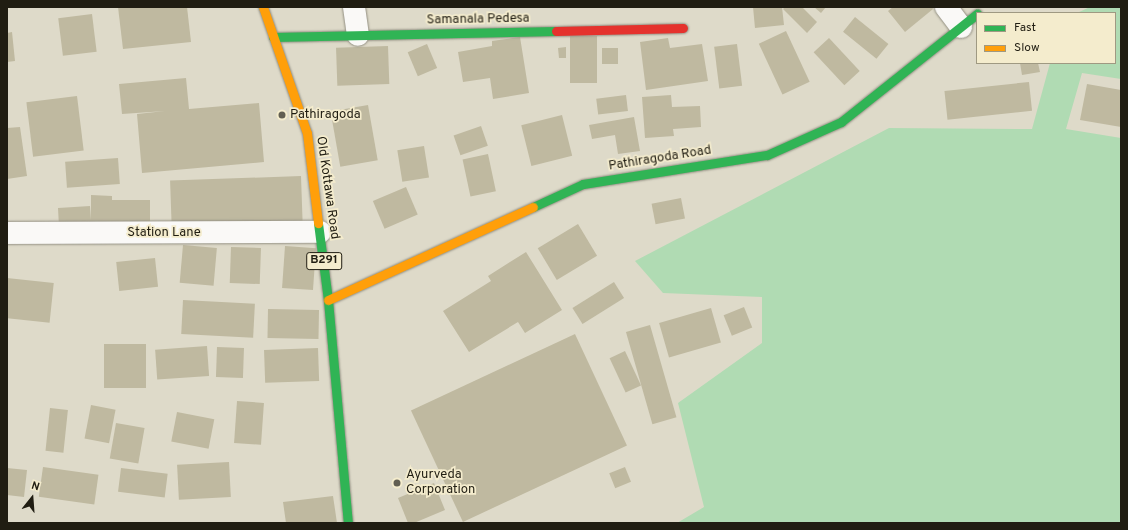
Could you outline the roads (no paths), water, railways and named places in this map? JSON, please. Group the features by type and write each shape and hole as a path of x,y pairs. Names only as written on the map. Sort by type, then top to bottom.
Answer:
{"street":[{"name":"Old Kottawa Road","path":"263,7 306,133 328,300 348,523"},
{"path":"354,7 358,35"},
{"path":"946,7 972,18"},
{"name":"Pathiragoda Road","path":"328,300 583,184 767,155 841,122 972,18"},
{"name":"Samanala Pedesa","path":"273,37 683,28"},
{"name":"Station Lane","path":"7,233 320,232"}],"place":[{"name":"Pathiragoda","path":"282,115"},
{"name":"Ayurveda Corporation","path":"397,483"}]}
